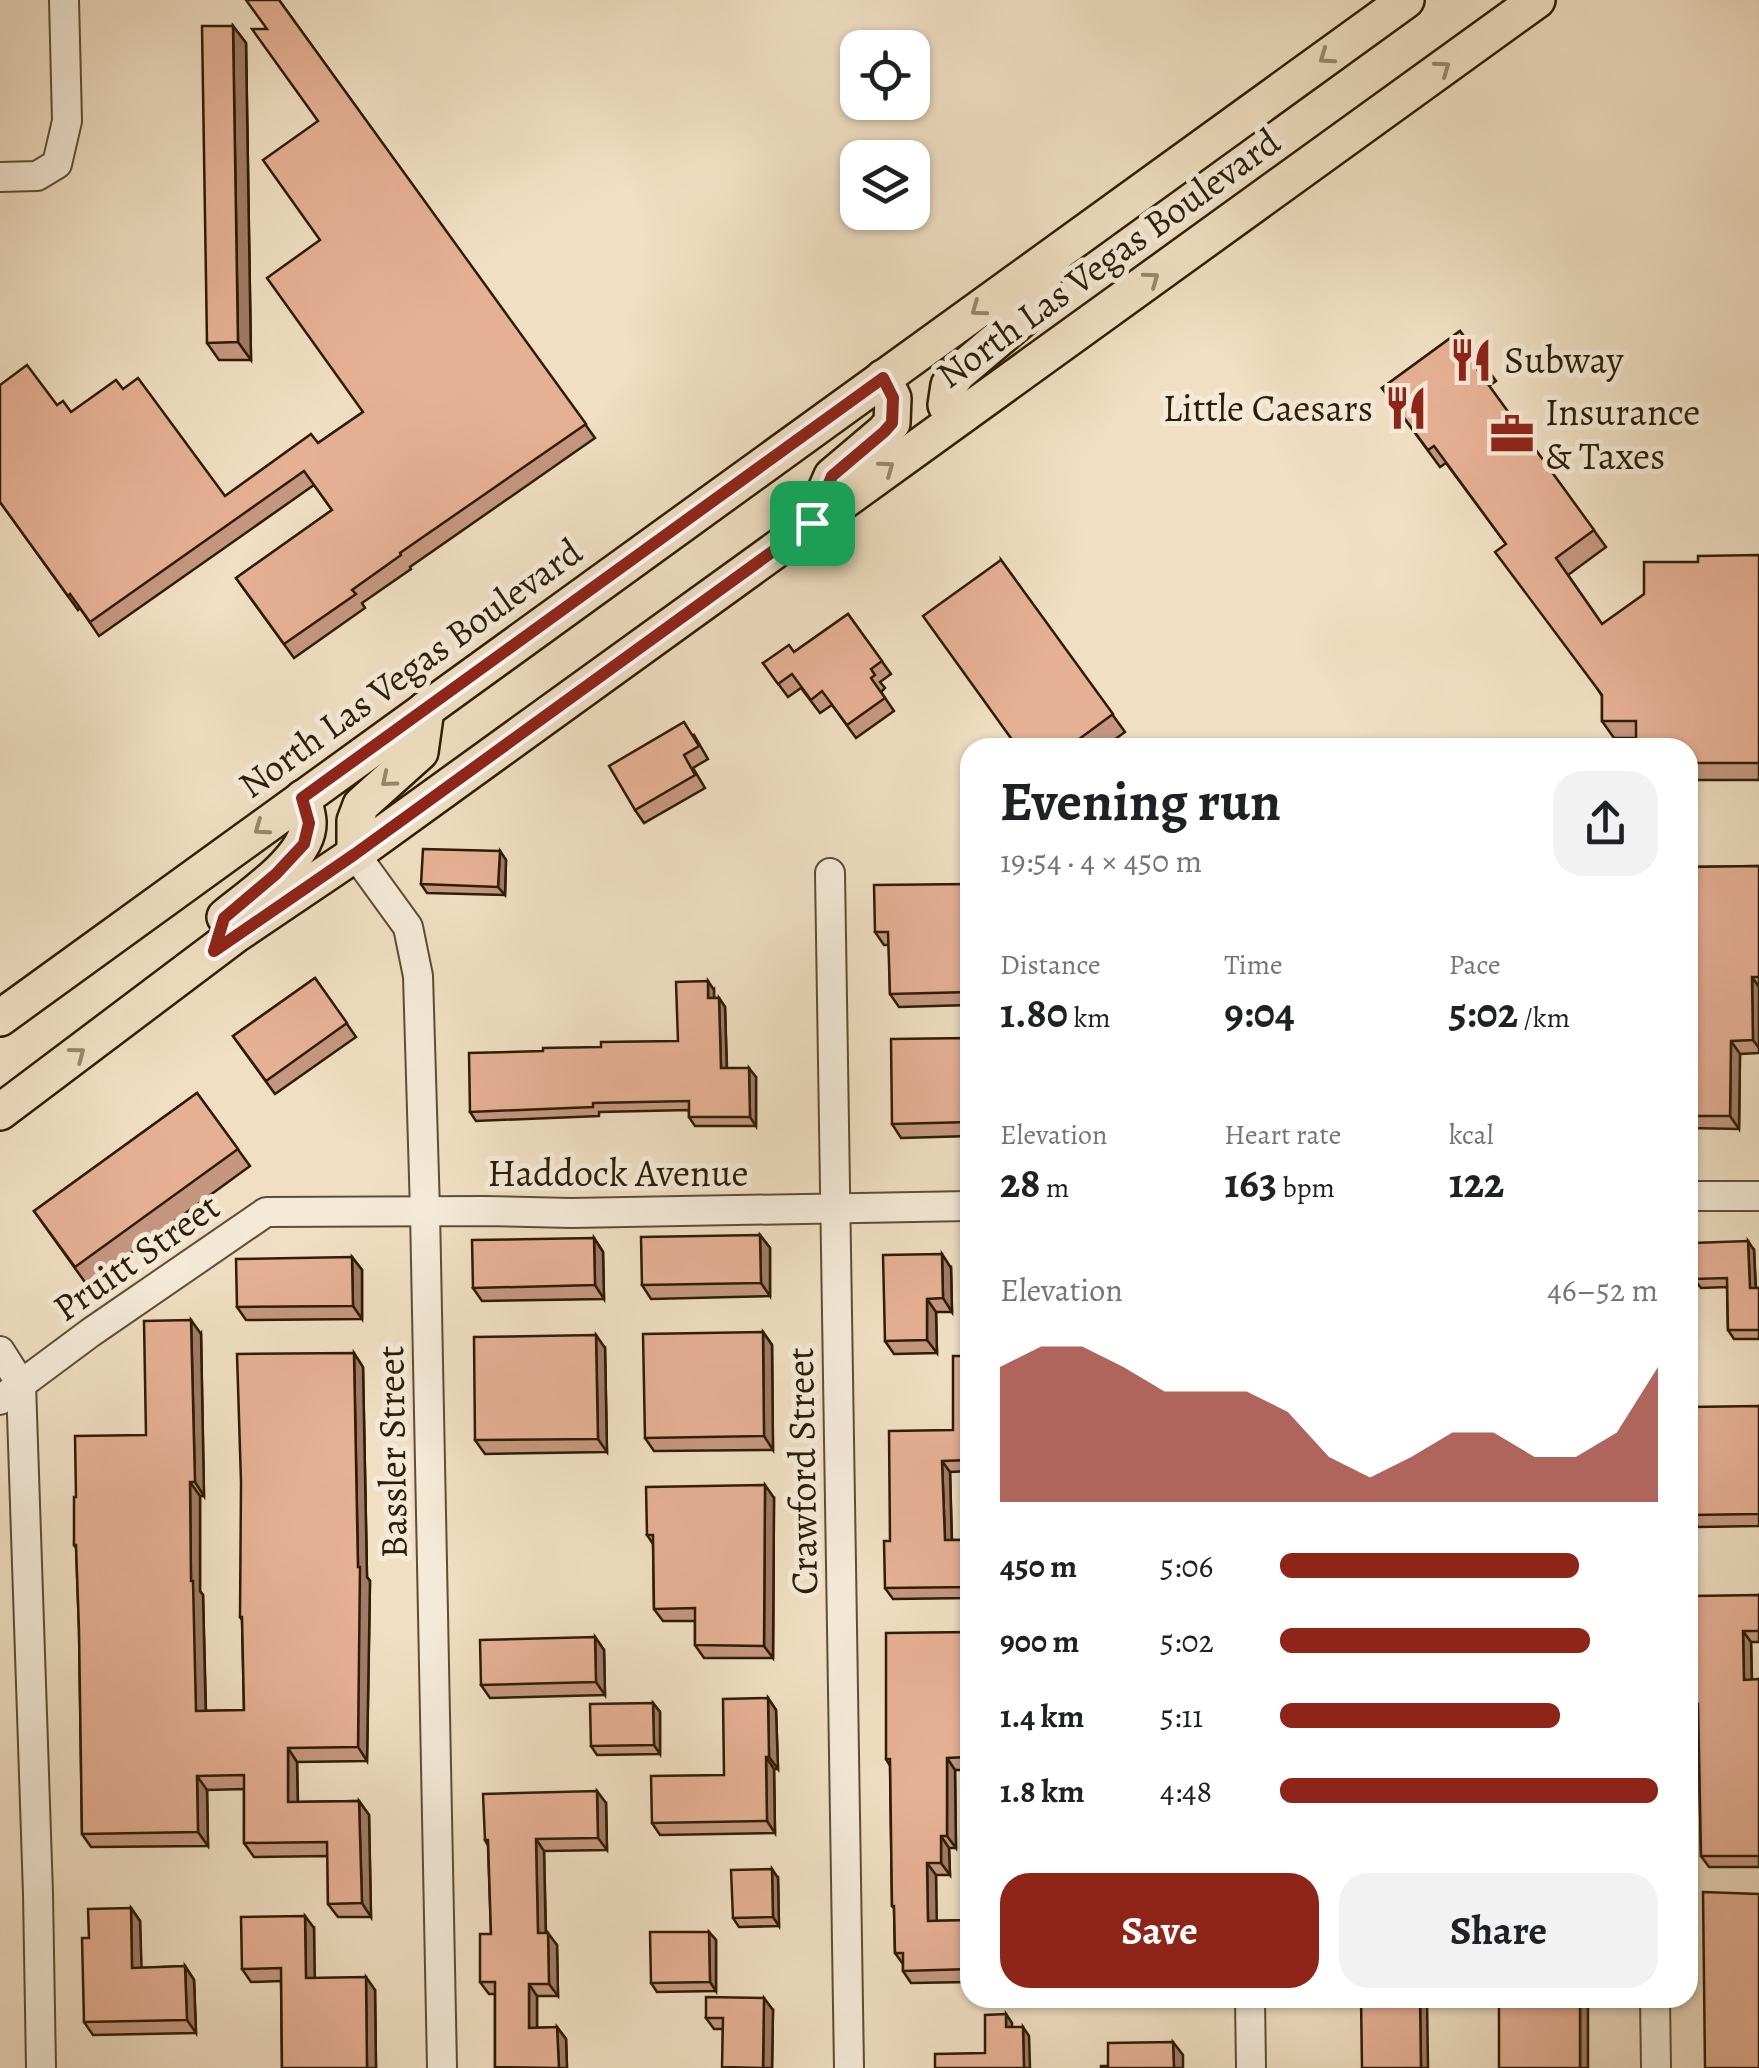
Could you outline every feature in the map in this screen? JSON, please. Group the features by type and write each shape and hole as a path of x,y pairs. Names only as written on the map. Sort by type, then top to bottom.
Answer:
{"main road":[{"name":"North Las Vegas Boulevard","path":"0,1018 1406,0"},
{"name":"North Las Vegas Boulevard","path":"0,1112 214,951 355,854 1536,0"},
{"path":"954,420 946,404 949,386 1022,319 1056,252"},
{"path":"812,523 832,476 892,423 893,398 883,378"},
{"path":"355,854 355,821 361,805 420,752 426,708"},
{"path":"214,951 224,918 276,874 304,844 309,823 302,798"}],"street":[{"path":"0,177 38,176 57,164 67,120 64,0"},
{"name":"Bassler Street","path":"355,854 408,928 418,976 442,2068"},
{"name":"Crawford Street","path":"830,873 849,2068"},
{"path":"1698,1196 1759,1196"},
{"name":"Haddock Avenue","path":"266,1212 571,1213 960,1206"},
{"name":"Pruitt Street","path":"11,1392 266,1212"},
{"path":"0,1351 11,1392 38,1894 41,2068"},
{"path":"1250,2008 1252,2068"},
{"path":"1655,2008 1656,2068"}],"building":[{"path":"246,0 279,0 586,424 400,553 352,590 356,594 284,644 236,578 332,510 304,471 90,622 0,502 0,385 27,365 57,405 63,401 71,412 116,380 123,389 138,378 225,496 311,434 318,443 363,412 267,278 320,240 263,160 318,121 252,29 267,29"},
{"path":"202,26 233,26 238,342 207,343"},
{"path":"1460,331 1484,364 1477,369 1594,530 1556,558 1602,624 1644,594 1644,562 1698,562 1698,556 1759,555 1759,763 1698,763 1698,738 1636,738 1636,721 1602,721 1602,695 1495,552 1506,544 1434,446 1428,450 1382,388"},
{"path":"1001,560 1113,714 1081,738 1011,738 923,616"},
{"path":"848,614 882,661 871,669 875,675 871,678 885,698 847,725 822,691 811,700 792,674 778,684 763,663 789,645 794,652"},
{"path":"684,722 699,746 684,755 695,775 635,810 609,766"},
{"path":"423,849 500,851 498,887 421,884"},
{"path":"1759,866 1759,977 1752,977 1753,1040 1731,1041 1730,1116 1698,1116 1698,867"},
{"path":"960,884 960,992 890,994 888,932 875,932 874,885"},
{"path":"315,978 347,1023 266,1081 233,1036"},
{"path":"708,981 708,998 719,998 721,1068 749,1068 750,1117 689,1117 689,1101 470,1112 469,1053 601,1047 601,1042 678,1041 676,982"},
{"path":"960,1038 960,1122 892,1124 891,1039"},
{"path":"197,1093 238,1149 75,1267 34,1211"},
{"path":"760,1235 761,1283 642,1285 641,1237"},
{"path":"594,1238 595,1285 473,1288 472,1240"},
{"path":"1748,1241 1750,1288 1759,1288 1759,1330 1728,1330 1727,1278 1698,1279 1698,1243"},
{"path":"942,1254 943,1298 927,1299 927,1340 885,1341 883,1255"},
{"path":"352,1257 353,1306 237,1307 236,1259"},
{"path":"191,1320 195,1482 190,1482 191,1581 196,1711 244,1710 237,1354 354,1353 360,1567 358,1747 288,1748 288,1802 359,1801 362,1903 328,1904 327,1842 244,1843 244,1775 197,1776 198,1832 82,1834 75,1436 146,1435 144,1321"},
{"path":"763,1332 764,1436 645,1438 643,1334"},
{"path":"596,1335 598,1439 475,1440 474,1337"},
{"path":"953,1356 960,1356 960,1460 942,1461 945,1540 960,1540 960,1587 885,1588 884,1541 890,1541 889,1431 953,1430"},
{"path":"1759,1406 1759,1514 1698,1515 1698,1407"},
{"path":"765,1485 764,1646 695,1645 695,1608 654,1609 653,1535 647,1535 646,1487"},
{"path":"1759,1595 1759,1631 1743,1631 1744,1680 1759,1679 1759,1856 1701,1856 1698,1596"},
{"path":"960,1632 960,1757 947,1758 947,1836 941,1836 941,1863 927,1863 928,1921 960,1920 960,1969 903,1971 903,1953 895,1953 890,1759 886,1759 886,1633"},
{"path":"595,1637 596,1682 481,1685 480,1640"},
{"path":"768,1698 767,1821 652,1823 651,1776 724,1775 723,1699"},
{"path":"653,1703 654,1745 591,1746 590,1704"},
{"path":"597,1791 598,1838 536,1839 538,1933 548,1933 549,1984 529,1984 529,2028 557,2027 559,2068 495,2067 495,1982 480,1982 480,1934 491,1934 483,1794"},
{"path":"772,1869 773,1917 733,1918 731,1870"},
{"path":"1703,1892 1759,1894 1759,2068 1705,2068"},
{"path":"131,1908 132,1968 185,1966 187,2020 84,2022 82,1938 89,1938 88,1909"},
{"path":"305,1916 306,1978 366,1977 367,2068 282,2068 281,1968 242,1969 241,1917"},
{"path":"650,1932 709,1932 710,1982 651,1983"},
{"path":"706,1997 764,1998 763,2068 722,2067 723,2018 706,2018"},
{"path":"1361,2008 1420,2008 1421,2068 1362,2068"},
{"path":"1499,2008 1580,2008 1580,2068 1499,2068"},
{"path":"1006,2014 1006,2027 1023,2027 1024,2068 935,2068 935,2054 985,2053 985,2015"},
{"path":"1173,2042 1174,2068 1101,2068 1108,2066 1108,2043"}],"place":[{"name":"Subway","path":"1471,360"},
{"name":"Little Caesars","path":"1406,408"},
{"name":"Insurance & Taxes","path":"1512,434"}],"route":[{"path":"883,378 893,398 892,423 832,476 812,523 355,854 214,951 224,918 276,874 304,844 309,823 302,798 883,378"}]}
